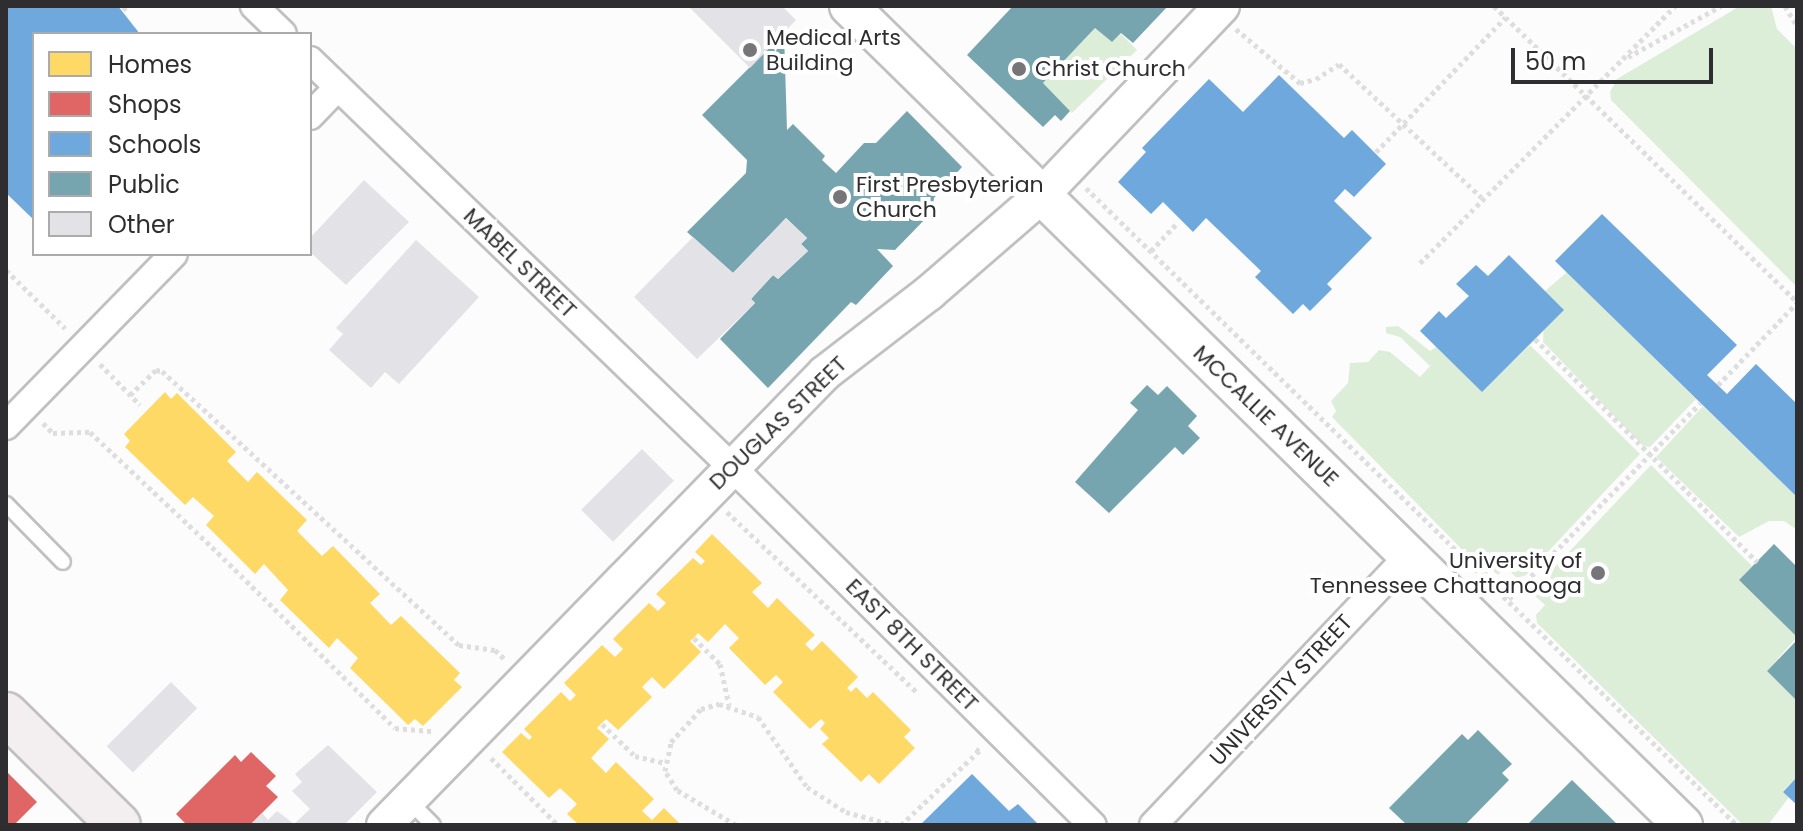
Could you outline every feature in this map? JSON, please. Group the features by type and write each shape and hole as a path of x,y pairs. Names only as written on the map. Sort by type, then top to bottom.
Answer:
{"main road":[{"name":"MCCALLIE AVENUE","path":"849,6 1683,825"},
{"path":"6,714 119,825"}],"street":[{"path":"254,6 281,32"},
{"name":"DOUGLAS STREET","path":"384,825 825,373 929,293 1042,195 1219,9"},
{"path":"312,62 338,87 312,114"},
{"name":"MABEL STREET","path":"338,87 731,466"},
{"path":"6,426 172,256"},
{"name":"EAST 8TH STREET","path":"731,466 1093,825"},
{"name":"UNIVERSITY STREET","path":"1153,825 1409,555"}],"lane":[{"path":"6,504 63,562"},
{"path":"408,800 433,825"}],"path":[{"path":"1494,6 1797,303 1718,385"},
{"path":"1420,263 1481,197 1586,97 1675,6"},
{"path":"1623,59 1721,6"},
{"path":"1785,6 1797,26"},
{"path":"1219,9 1300,83 1316,79 1339,64 1481,197"},
{"path":"1376,152 1506,17"},
{"path":"1085,187 1737,825"},
{"path":"1151,251 1177,223"},
{"path":"6,270 84,346"},
{"path":"1535,339 1757,562"},
{"path":"130,395 156,370 162,371 459,645 495,650 509,663"},
{"path":"106,371 140,405"},
{"path":"1509,599 1700,403"},
{"path":"25,406 53,433 90,432 212,547 395,728 442,732"},
{"path":"722,510 730,512 923,697"},
{"path":"694,638 720,664 729,705"},
{"path":"736,825 677,790 669,781 665,763 671,742 695,713 719,704 758,717 768,727 791,769 807,787 846,812 894,825"},
{"path":"602,724 635,756 665,763"},
{"path":"901,825 979,751 968,740"},
{"path":"478,764 488,756 558,825"}],"green space":[{"path":"1740,6 1771,6 1777,29 1797,49 1797,287 1611,100 1610,92 1617,79"},
{"path":"1095,28 1112,42 1121,34 1137,50 1072,113 1043,83"},
{"path":"1567,272 1696,399 1650,447 1643,446 1543,342 1545,291"},
{"path":"1398,326 1430,351 1436,347 1482,391 1530,345 1640,454 1526,575 1517,578 1505,567 1498,575 1493,571 1486,574 1332,417 1336,411 1331,401 1348,383 1350,363 1368,362 1379,350 1390,352 1420,377 1430,366 1400,337 1386,333 1386,327"},
{"path":"1703,406 1797,497 1797,530 1784,521 1769,521 1739,537 1656,457"},
{"path":"1651,465 1752,566 1739,580 1797,637 1767,671 1797,701 1797,777 1783,791 1789,797 1768,825 1743,825 1537,623 1536,615 1545,605 1534,595 1535,588"}],"building: Homes":[{"path":"165,392 171,399 177,393 236,452 227,461 248,482 257,472 307,520 297,531 322,556 333,546 380,594 370,603 391,625 401,616 460,673 454,680 462,687 423,726 415,719 408,725 350,668 358,658 337,638 329,648 280,600 288,590 264,564 255,574 206,525 214,516 193,497 185,505 125,447 130,441 124,434"},
{"path":"712,534 762,583 752,592 768,608 777,598 815,635 805,644 812,651 822,641 858,677 847,688 851,692 856,687 867,698 873,692 911,730 904,737 915,748 879,784 869,774 861,782 822,744 829,738 820,729 825,723 821,719 810,729 773,692 783,682 776,675 765,685 729,648 739,638 725,624 708,642 698,633 690,641 701,652 664,689 652,677 642,687 652,697 618,730 606,719 597,728 609,739 591,758 606,773 616,762 654,799 642,811 652,820 664,808 681,825 579,825 567,814 577,804 560,788 549,798 502,752 521,733 529,740 532,737 524,729 561,692 570,701 576,695 564,683 602,645 615,657 623,649 613,639 649,603 658,611 666,603 656,594 693,558 701,565 705,561 695,552"}],"building: Shops":[{"path":"251,752 276,776 266,786 278,797 250,825 187,825 176,814 235,755 241,762"},
{"path":"6,771 37,802 14,825 6,825"}],"building: Schools":[{"path":"6,6 118,6 138,32 32,32 32,218 6,193"},
{"path":"1279,75 1344,138 1352,130 1386,164 1354,197 1345,189 1334,201 1372,238 1327,284 1332,289 1310,311 1303,304 1293,314 1255,277 1261,271 1206,218 1193,232 1163,202 1151,214 1118,182 1146,152 1142,148 1209,79 1243,112"},
{"path":"1602,214 1737,345 1707,375 1727,394 1756,364 1797,404 1797,497 1555,261"},
{"path":"1509,255 1564,310 1482,392 1420,331 1439,311 1446,318 1469,296 1456,284 1476,265 1488,276"},
{"path":"972,774 1009,811 1018,804 1039,825 920,825"},
{"path":"1797,777 1797,805 1783,792"}],"building: Public":[{"name":"Christ Church","path":"1013,6 1168,6 1133,43 1121,33 1112,42 1095,28 1043,83 1070,111 1061,121 1055,115 1043,127 967,55"},
{"path":"784,33 787,130 793,124 825,156 822,160 836,173 864,143 876,143 907,111 962,167 934,198 932,212 895,250 877,249 893,266 856,305 851,302 768,388 720,339 755,303 751,299 773,275 778,279 808,251 801,244 807,238 786,218 733,273 687,232 746,173 747,160 702,115"},
{"path":"1147,385 1158,395 1167,386 1197,416 1188,426 1200,438 1183,455 1175,447 1109,513 1075,482 1138,410 1130,403"},
{"path":"1774,544 1797,567 1797,637 1739,580"},
{"path":"1797,640 1797,701 1767,671"},
{"path":"1478,730 1512,764 1502,773 1509,780 1465,825 1407,825 1389,808 1462,734 1468,740"},
{"path":"1572,780 1618,825 1527,825"}],"building: Other":[{"name":"Medical Arts Building","path":"688,6 782,6 796,20 750,68"},
{"path":"364,180 409,222 346,285 312,254 312,236"},
{"path":"786,218 807,238 801,244 808,251 778,279 773,275 751,299 755,303 697,359 634,297 693,237 733,273"},
{"path":"416,240 479,297 399,384 385,372 371,388 329,350 343,334 336,328"},
{"path":"642,449 674,481 613,542 581,510"},
{"path":"171,682 197,708 133,773 107,746"},
{"path":"328,745 377,792 344,825 250,825 262,813 268,820 277,811 294,824 310,809 292,791 302,782 295,774"}],"place":[{"name":"Medical Arts Building","path":"750,50"},
{"name":"Christ Church","path":"1019,69"},
{"name":"First Presbyterian Church","path":"840,197"},
{"name":"University of Tennessee Chattanooga","path":"1598,573"}]}
